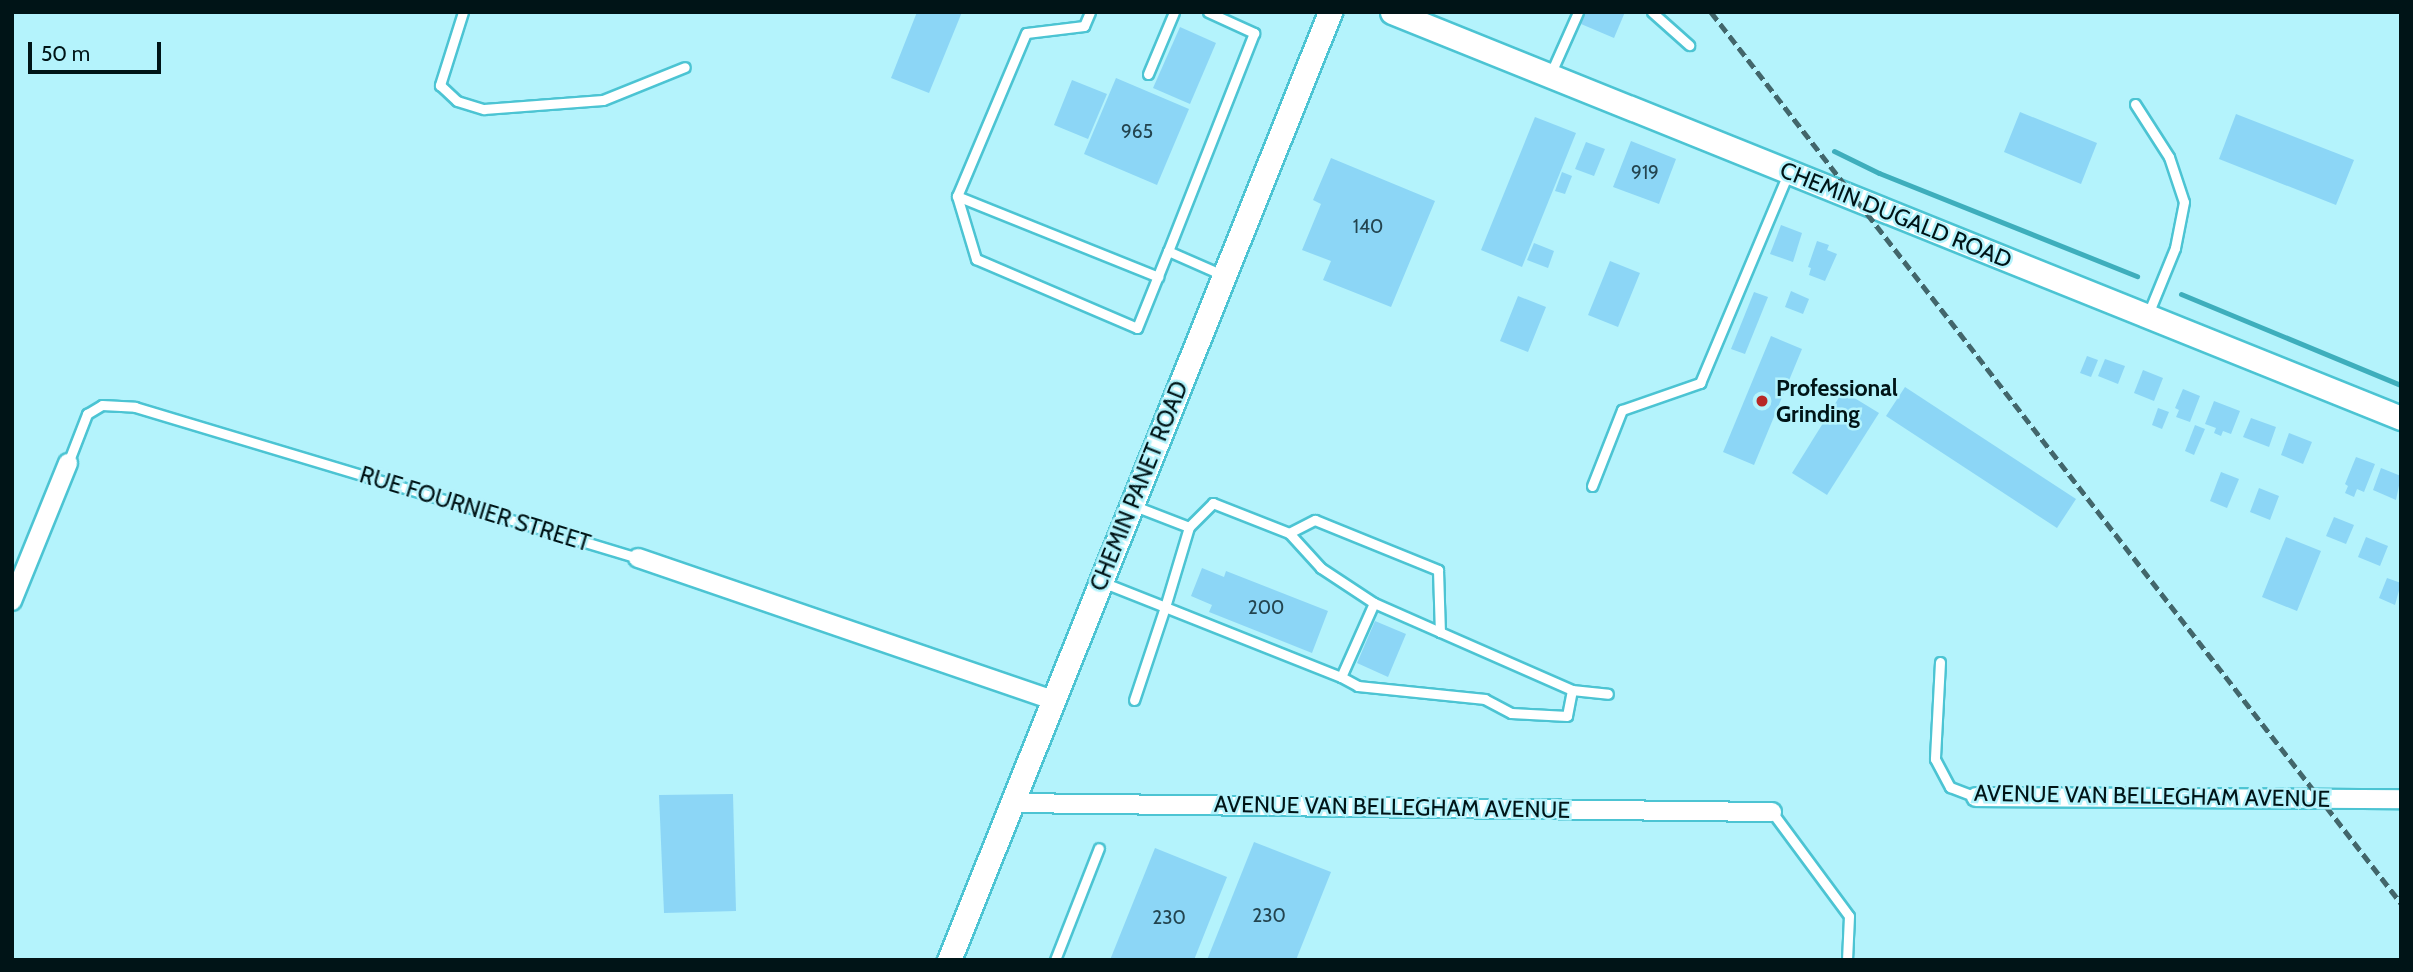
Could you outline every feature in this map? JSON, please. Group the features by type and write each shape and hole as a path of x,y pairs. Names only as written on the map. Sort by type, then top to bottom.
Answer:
{"street":[{"name":"CHEMIN PANET ROAD","path":"950,960 1330,12"},
{"name":"CHEMIN DUGALD ROAD","path":"1392,12 2401,418"},
{"name":"RUE FOURNIER STREET","path":"12,601 68,463"},
{"name":"RUE FOURNIER STREET","path":"638,558 1053,700"},
{"name":"AVENUE VAN BELLEGHAM AVENUE","path":"1976,797 2401,799"},
{"name":"AVENUE VAN BELLEGHAM AVENUE","path":"1012,803 1772,812"}],"lane":[{"path":"463,12 440,85 457,102 484,109 603,100 685,67"},
{"path":"1090,12 1084,26 1026,33 957,196 976,259 1137,328 1254,33 1208,12"},
{"path":"1148,74 1174,12"},
{"path":"1550,76 1578,12"},
{"path":"1652,12 1689,46"},
{"path":"2135,104 2169,158 2184,202 2175,248 2147,316"},
{"path":"1592,486 1622,410 1700,383 1789,172"},
{"path":"957,196 1158,277"},
{"path":"1168,251 1224,275"},
{"name":"RUE FOURNIER STREET","path":"68,463 87,414 102,405 135,407 638,558"},
{"path":"1134,701 1189,527 1213,503 1289,533 1321,568 1374,603 1572,690 1608,694"},
{"path":"1132,505 1189,527"},
{"path":"1289,533 1315,520 1438,570 1440,632"},
{"path":"1101,581 1358,686 1485,699 1511,713 1567,716 1572,690"},
{"path":"1341,677 1374,603"},
{"name":"AVENUE VAN BELLEGHAM AVENUE","path":"1940,662 1936,759 1950,787 1976,797"},
{"path":"1772,812 1849,916 1847,960"},
{"path":"1055,960 1099,849"}],"building":[{"path":"917,12 962,12 929,93 891,78"},
{"path":"1586,12 1625,12 1614,38 1581,24"},
{"path":"1180,27 1216,43 1190,104 1153,88"},
{"path":"1116,78 1189,109 1157,185 1084,154"},
{"path":"1072,80 1107,94 1088,139 1054,125"},
{"path":"2020,112 2097,143 2081,184 2004,152"},
{"path":"2236,114 2354,160 2336,205 2219,159"},
{"path":"1535,117 1576,133 1522,267 1481,250"},
{"path":"1631,141 1676,159 1659,204 1613,187"},
{"path":"1586,142 1605,149 1594,176 1575,169"},
{"path":"1331,158 1435,201 1391,307 1323,280 1331,261 1302,250 1321,204 1313,200"},
{"path":"1562,172 1572,176 1565,194 1555,191"},
{"path":"1781,225 1802,233 1793,262 1770,254"},
{"path":"1817,241 1829,245 1827,250 1837,254 1825,281 1809,275 1811,268 1808,267"},
{"path":"1534,243 1554,251 1548,268 1527,260"},
{"path":"1610,261 1640,273 1618,327 1588,315"},
{"path":"1791,291 1809,299 1803,314 1785,307"},
{"path":"1754,292 1768,297 1745,354 1731,349"},
{"path":"1518,296 1546,307 1528,352 1500,341"},
{"name":"Professional Grinding","path":"1771,336 1802,349 1754,465 1723,452"},
{"path":"2087,356 2098,360 2091,377 2080,373"},
{"path":"2105,359 2125,366 2118,384 2098,376"},
{"path":"2143,370 2163,378 2154,401 2134,393"},
{"path":"1905,387 2076,499 2057,528 1886,416"},
{"path":"2183,389 2200,396 2190,422 2176,417 2179,410 2175,408"},
{"path":"1843,391 1879,413 1827,495 1792,473"},
{"path":"2214,401 2240,411 2231,434 2223,431 2221,436 2214,433 2216,428 2205,424"},
{"path":"2158,408 2169,412 2162,429 2152,425"},
{"path":"2251,418 2276,427 2269,447 2243,437"},
{"path":"2195,425 2205,429 2194,455 2185,451"},
{"path":"2289,433 2312,442 2303,464 2281,455"},
{"path":"2356,457 2375,464 2364,492 2357,489 2354,497 2345,493 2348,486 2345,484"},
{"path":"2381,468 2401,476 2396,500 2373,490"},
{"path":"2221,472 2239,479 2227,508 2210,501"},
{"path":"2259,488 2279,496 2270,520 2250,512"},
{"path":"2334,517 2354,525 2346,544 2326,536"},
{"path":"2286,537 2321,551 2297,611 2262,597"},
{"path":"2366,537 2388,546 2380,566 2358,557"},
{"path":"1202,568 1224,577 1226,571 1328,611 1312,653 1209,612 1212,605 1191,596"},
{"path":"2387,578 2401,583 2395,605 2379,598"},
{"path":"1375,621 1406,634 1388,677 1357,663"},
{"path":"733,794 736,911 664,913 659,795"},
{"path":"1254,842 1331,872 1296,960 1207,960"},
{"path":"1155,848 1227,877 1194,960 1110,960"}],"waterway":[{"path":"1834,151 1879,173 2137,276"},
{"path":"2181,294 2401,385"}],"railway":[{"path":"1711,12 2401,903"}],"place":[{"name":"Professional Grinding","path":"1762,401"}]}
